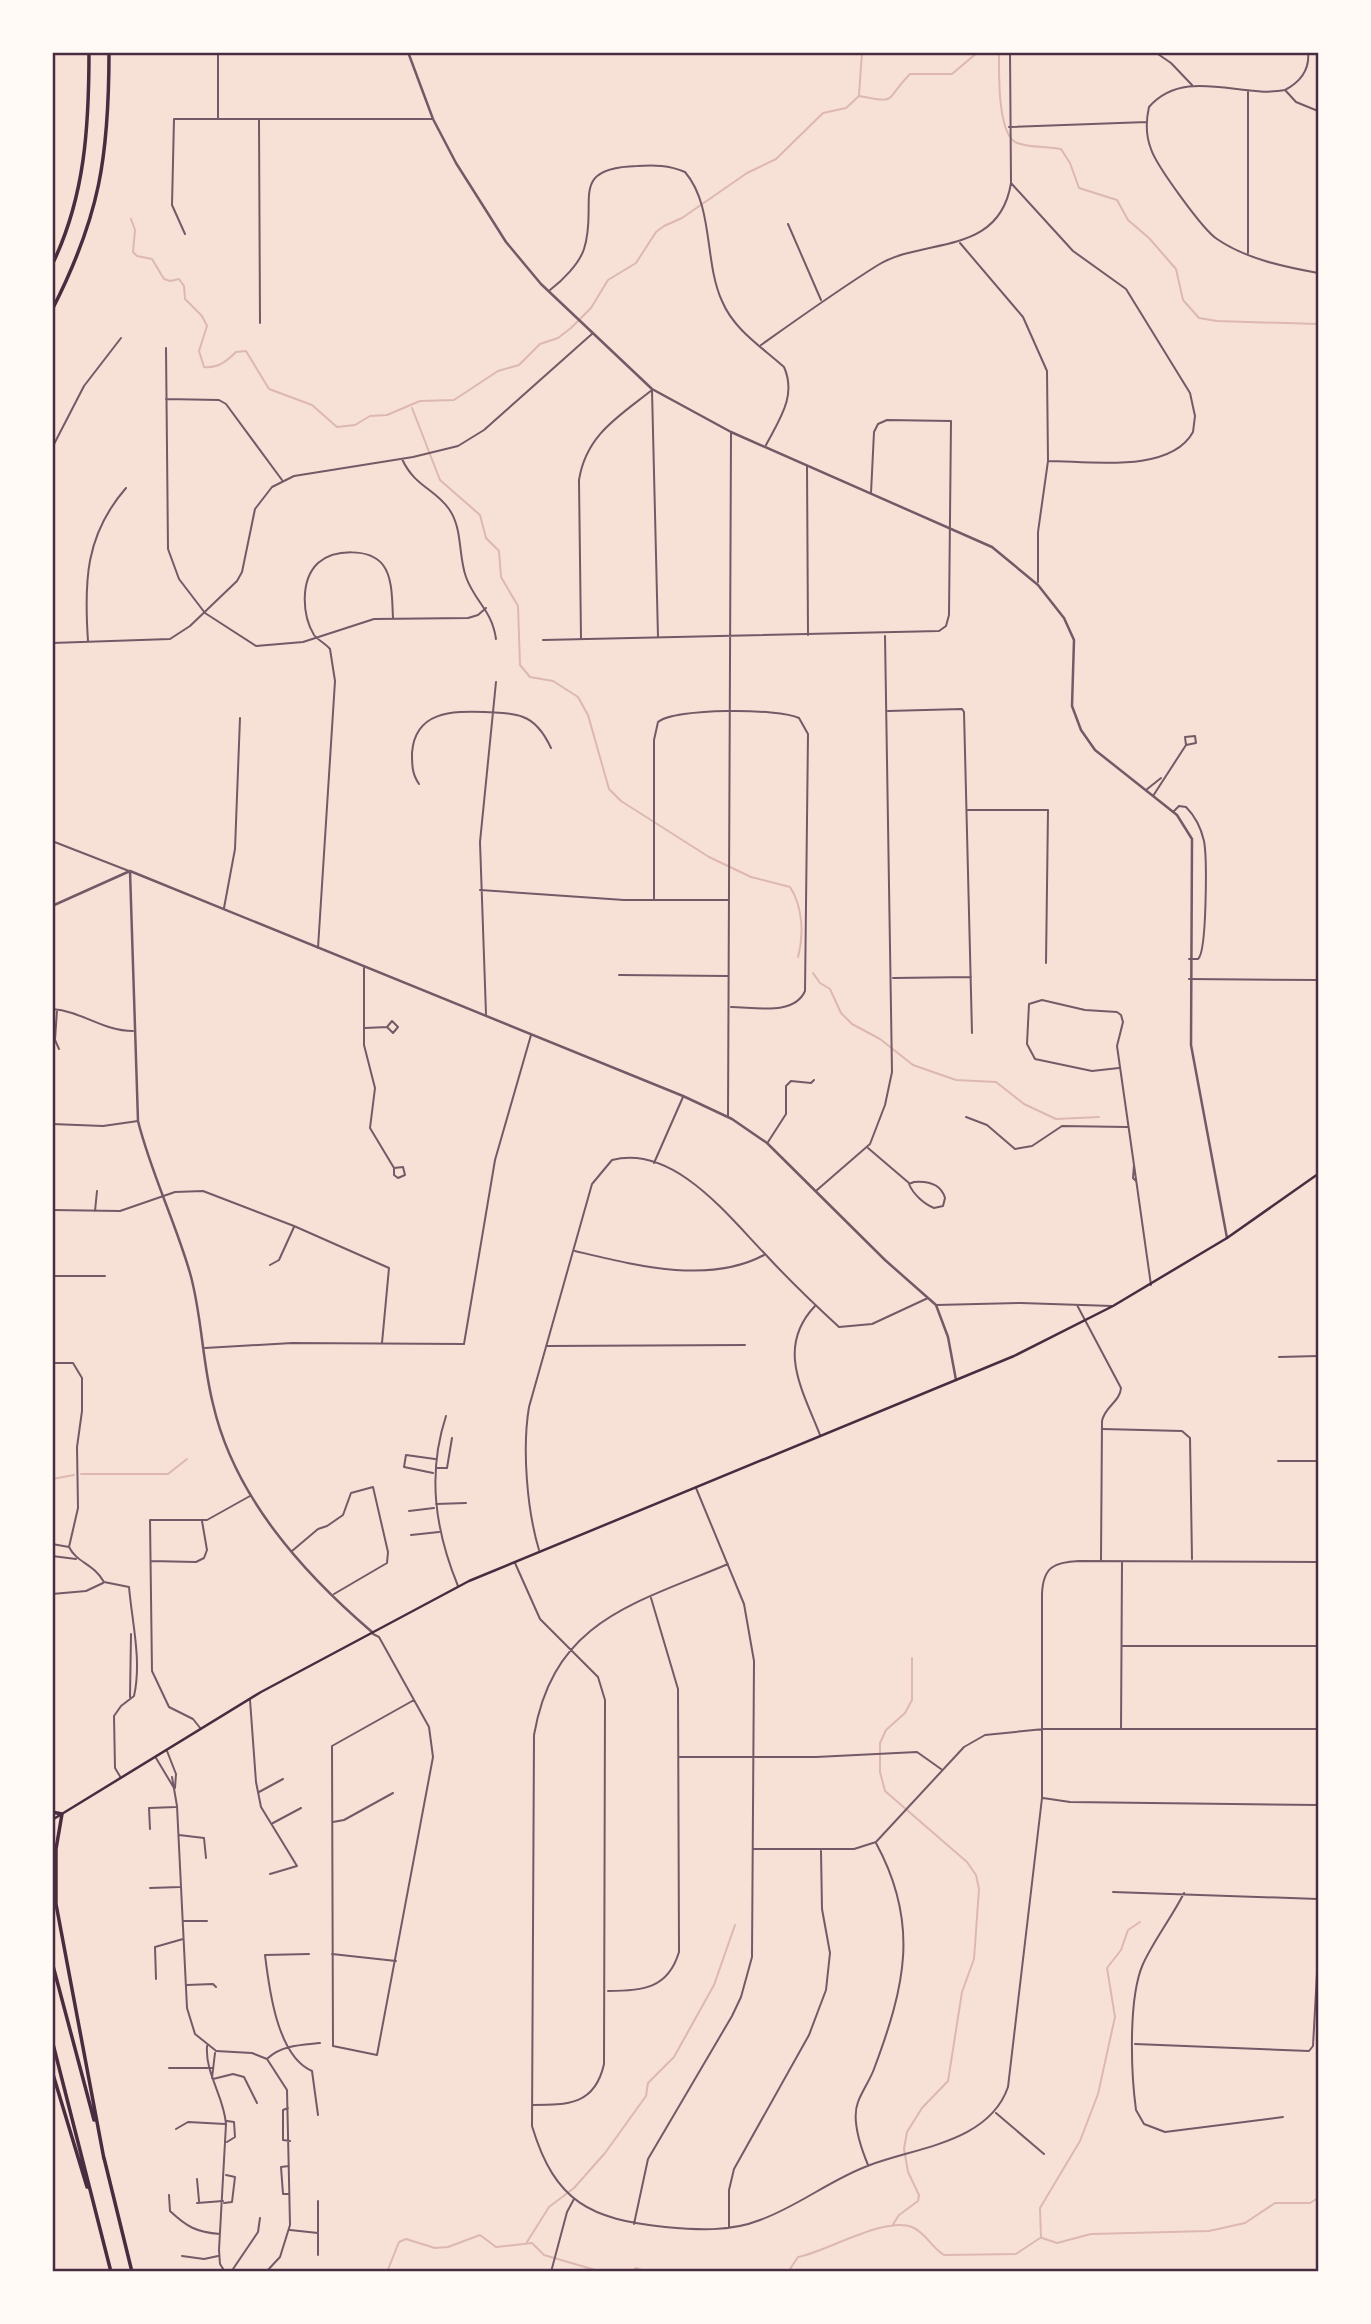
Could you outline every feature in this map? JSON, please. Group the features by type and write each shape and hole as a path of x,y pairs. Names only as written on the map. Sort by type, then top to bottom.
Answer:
{"highway":[{"path":"52,265 74,208 83,169 89,120 89,52"},
{"path":"52,310 85,237 102,177 109,117 109,52"},
{"path":"52,1811 62,1814 57,1842 56,1904 104,2159"},
{"path":"52,1833 57,1842"},
{"path":"52,1962 132,2272"},
{"path":"52,2040 111,2272"},
{"path":"52,2071 103,2240"}],"main road":[{"path":"52,1820 250,1699 458,1587 820,1434 1014,1356 1086,1320 1151,1285 1227,1238 1318,1174"}],"street":[{"path":"218,52 218,119"},
{"path":"408,52 433,118 456,163 506,242 549,291 652,389 731,432 992,547 1038,585 1064,618 1074,640 1072,706 1081,730 1096,750 1173,812 1192,839 1189,959 1191,1045 1227,1238"},
{"path":"760,345 822,302 897,256 960,242 999,215 1006,204 1010,183 1010,52"},
{"path":"1154,52 1171,63 1192,86"},
{"path":"1308,52 1309,63 1305,73 1285,90 1192,86 1152,104 1148,122 1152,154 1214,238 1248,254 1287,267 1318,273"},
{"path":"1248,89 1248,254"},
{"path":"1285,90 1296,102 1318,111"},
{"path":"185,234 172,205 174,119 433,118"},
{"path":"259,119 260,323"},
{"path":"1009,127 1148,122"},
{"path":"549,291 579,259 585,247 588,198 596,177 609,167 662,165 677,168 690,178 698,197 723,304 736,324 785,368 790,386 786,406 765,446"},
{"path":"1010,183 1073,251 1126,289 1190,393 1194,408 1191,436 1166,457 1130,461 1048,461"},
{"path":"788,224 822,302"},
{"path":"960,242 1015,306 1044,358 1048,380 1048,461 1038,532 1038,585"},
{"path":"52,643 170,639 205,613 237,581 242,572 255,509 263,496 283,481 294,476 458,446 471,440 593,333"},
{"path":"52,448 84,386 121,338"},
{"path":"166,348 168,549 178,579 205,613 256,646 316,638 366,621 468,618 478,615 486,608"},
{"path":"652,389 658,639"},
{"path":"581,640 579,480 584,456 589,444 652,389"},
{"path":"166,399 219,400 226,404 283,481"},
{"path":"543,640 935,633 946,626 949,615 951,421 887,420 878,425 874,432 872,494"},
{"path":"728,1117 731,432"},
{"path":"401,458 415,481 448,507 455,519 467,580 494,622 496,639"},
{"path":"807,465 808,636"},
{"path":"88,643 89,553 113,502 126,488"},
{"path":"318,947 335,681 330,649 316,638 307,618 307,586 318,563 332,556 366,553 381,563 390,586 393,619"},
{"path":"816,1191 867,1148 885,1105 892,1072 885,635"},
{"path":"486,1015 480,842 496,682"},
{"path":"887,711 962,709 964,712 972,1033"},
{"path":"419,784 413,774 415,735 435,716 463,711 494,712 529,720 543,733 551,748"},
{"path":"654,899 655,728 664,716 674,713 730,712 792,714 804,723 808,734 805,991 801,1000 791,1006 730,1007"},
{"path":"224,909 236,849 240,718"},
{"path":"1153,796 1162,778 1186,745"},
{"path":"1146,790 1162,778"},
{"path":"1173,812 1179,806 1186,807 1193,815 1204,842 1206,915 1203,952 1198,959 1189,959"},
{"path":"967,810 1048,810 1046,963"},
{"path":"52,841 486,1015 728,1117 767,1143 885,1260 936,1305 948,1337 956,1380"},
{"path":"52,906 130,871"},
{"path":"130,871 133,1031 138,1121 190,1273 221,1437 251,1496 292,1551 333,1595 379,1637 414,1700 429,1727 433,1757 397,1961 377,2055 333,2046 332,1746 414,1700"},
{"path":"480,890 730,900"},
{"path":"364,967 366,1054 375,1088 370,1128 394,1168"},
{"path":"619,975 729,976"},
{"path":"892,978 971,977"},
{"path":"1189,979 1318,980"},
{"path":"1119,1068 1092,1071 1035,1059 1027,1044 1029,1004 1042,1000 1085,1010 1120,1013 1123,1022 1117,1040 1119,1068 1151,1285"},
{"path":"52,1009 71,1010 104,1028 133,1031"},
{"path":"57,1009 55,1040 59,1049"},
{"path":"365,1028 387,1027"},
{"path":"204,1348 464,1343 495,1160 531,1035"},
{"path":"767,1143 785,1116 786,1086 791,1081 811,1083 814,1080"},
{"path":"654,1163 683,1096"},
{"path":"967,1117 987,1125 1015,1149 1032,1146 1068,1125 1115,1129 1128,1127"},
{"path":"52,1124 103,1126 138,1121"},
{"path":"867,1148 909,1184 929,1206 943,1206 943,1193 933,1185 925,1181 909,1184"},
{"path":"539,1552 534,1533 525,1438 529,1407 592,1184 600,1171 612,1160 625,1156 654,1163 687,1179 707,1194 839,1327 852,1328 872,1324 929,1298"},
{"path":"52,1210 120,1211 162,1195 186,1190 203,1191 294,1226 389,1268 382,1344"},
{"path":"94,1212 97,1191"},
{"path":"270,1265 279,1260 294,1226"},
{"path":"574,1250 646,1267 719,1269 743,1266 765,1254"},
{"path":"52,1276 104,1276"},
{"path":"936,1305 1113,1306"},
{"path":"1077,1305 1121,1388 1119,1398 1104,1413 1102,1429 1101,1561"},
{"path":"816,1306 800,1324 793,1353 820,1434"},
{"path":"546,1346 745,1345"},
{"path":"1279,1357 1318,1356"},
{"path":"52,1363 73,1363 82,1378 78,1508 69,1547"},
{"path":"446,1416 434,1474 435,1506 440,1532 458,1587"},
{"path":"1102,1429 1182,1431 1191,1438 1192,1561"},
{"path":"435,1468 447,1468 452,1438"},
{"path":"434,1474 404,1467 406,1455 436,1460"},
{"path":"1278,1461 1318,1461"},
{"path":"292,1551 317,1529 343,1515 351,1493 373,1487 388,1552 387,1563 333,1595"},
{"path":"634,2224 648,2159 732,2016 752,1957 752,1640 744,1604 696,1487"},
{"path":"201,1730 193,1719 169,1707 152,1671 150,1520 213,1518 251,1496"},
{"path":"409,1511 466,1503"},
{"path":"150,1561 196,1562 204,1558 207,1550 202,1520"},
{"path":"411,1535 440,1532"},
{"path":"52,1544 69,1547 77,1559"},
{"path":"52,1556 89,1563 103,1582"},
{"path":"728,1564 610,1615 569,1650 544,1689 534,1735 533,2126 552,2174 574,2198 610,2219 634,2224 699,2230 729,2228 761,2220 868,2165 977,2127 995,2112 1008,2087 1042,1798 1042,1594 1045,1572 1057,1563 1101,1561 1318,1562"},
{"path":"515,1562 540,1619 598,1678 605,1700 604,2064 592,2093 573,2102 532,2105"},
{"path":"1121,1731 1122,1562"},
{"path":"52,1594 86,1591 103,1582 129,1587 136,1685 134,1696 114,1716 115,1768 122,1779"},
{"path":"606,1991 647,1990 666,1979 676,1964 679,1952 678,1689 650,1597"},
{"path":"130,1699 130,1636 133,1632"},
{"path":"1122,1646 1318,1646"},
{"path":"250,1699 261,1807 297,1866 270,1874"},
{"path":"754,1849 854,1849 876,1842 964,1747 985,1735 1044,1729 1318,1729"},
{"path":"167,1751 176,1774 175,1789"},
{"path":"680,1757 851,1756 917,1752 942,1770"},
{"path":"156,1758 175,1789"},
{"path":"172,1777 176,1774"},
{"path":"168,1776 172,1777"},
{"path":"172,1777 177,1807 187,2008 195,2034 215,2050 253,2053 267,2059 288,2090 289,2230 280,2257 266,2272"},
{"path":"258,1793 282,1779"},
{"path":"332,1823 344,1820 393,1793"},
{"path":"1042,1798 1070,1802 1318,1805"},
{"path":"150,1829 149,1808 177,1807"},
{"path":"272,1824 301,1808"},
{"path":"178,1835 204,1838 206,1858"},
{"path":"868,2165 860,2144 856,2108 874,2071 904,1965 900,1897 876,1842"},
{"path":"729,2228 728,2200 734,2169 809,2035 825,1990 830,1953 822,1909 821,1850"},
{"path":"150,1888 181,1887"},
{"path":"1113,1892 1318,1899"},
{"path":"1184,1893 1144,1963 1138,1980 1133,2007 1136,2110 1144,2124 1165,2133 1283,2117"},
{"path":"183,1922 207,1921"},
{"path":"156,1979 155,1947 184,1939"},
{"path":"309,1954 265,1955 270,1993 279,2025 300,2063 312,2071 318,2115"},
{"path":"331,1954 397,1961"},
{"path":"1134,2044 1309,2051 1313,2046 1318,1955"},
{"path":"186,1986 213,1984 216,1987"},
{"path":"267,2059 276,2051 289,2047 320,2043"},
{"path":"207,2045 207,2068 225,2109 224,2202 219,2256 225,2272"},
{"path":"212,2079 215,2050"},
{"path":"169,2068 213,2068"},
{"path":"212,2079 233,2074 244,2077 257,2103"},
{"path":"289,2107 283,2110 283,2140 290,2141"},
{"path":"995,2112 1044,2154"},
{"path":"176,2129 188,2122 234,2122 235,2137 226,2142"},
{"path":"290,2165 281,2167 283,2194 290,2194"},
{"path":"197,2179 198,2202 232,2202 235,2177 225,2175"},
{"path":"169,2195 170,2211 193,2231 221,2234"},
{"path":"551,2272 566,2212 574,2198"},
{"path":"318,2201 318,2255"},
{"path":"231,2272 258,2232 260,2218"},
{"path":"289,2230 318,2233"},
{"path":"182,2256 205,2259 219,2256"},
{"path":"271,2266 274,2272"}],"waterway":[{"path":"859,95 862,52"},
{"path":"859,96 880,100 890,98 910,74 952,74 978,52"},
{"path":"999,52 1000,102 1010,138 1022,145 1061,149 1070,163 1079,188 1117,200 1128,220 1149,238 1176,269 1183,300 1199,318 1318,324"},
{"path":"131,219 135,230 133,252 137,256 152,259 164,279 179,279 184,286 185,299 202,316 207,326 199,351 204,367 217,366 236,352 246,351 269,389 312,405 337,427 355,425 370,416 387,415 420,401 454,400 498,371 519,365 540,344 558,338 571,328 591,308 608,280 636,263 656,232 682,218 747,173 776,159 823,113 846,108 859,96"},
{"path":"412,408 440,480 480,515 486,538 499,551 501,577 518,606 520,665 530,677 553,681 578,697 588,715 609,789 621,801 709,857 751,877 790,887 798,903 801,921 798,957"},
{"path":"813,973 820,983 830,989 841,1013 852,1024 880,1039 913,1065 956,1080 996,1082 1024,1104 1056,1119 1099,1117"},
{"path":"81,1474 168,1474 187,1459"},
{"path":"52,1479 74,1475"},
{"path":"892,2226 899,2215 918,2201 919,2195 908,2172 904,2149 907,2132 922,2108 948,2081 962,1992 974,1959 979,1889 976,1875 967,1862 885,1791 880,1772 880,1743 886,1730 905,1713 912,1700 912,1658"},
{"path":"1041,2238 1040,2208 1080,2141 1098,2094 1115,2017 1107,1968 1121,1950 1128,1930 1140,1922"},
{"path":"527,2242 549,2207 574,2188 605,2153 646,2096 648,2083 674,2057 714,1985 735,1925"},
{"path":"1042,2238 1057,2243 1091,2234 1209,2231 1245,2223 1275,2203 1310,2203 1318,2198"},
{"path":"788,2272 798,2257 886,2226 912,2227 921,2232 944,2255 1016,2254 1040,2238"},
{"path":"387,2272 399,2242 406,2239 435,2248 448,2247 480,2235 496,2247 532,2243 544,2255 602,2272"},
{"path":"630,2272 636,2268 647,2272"}]}
